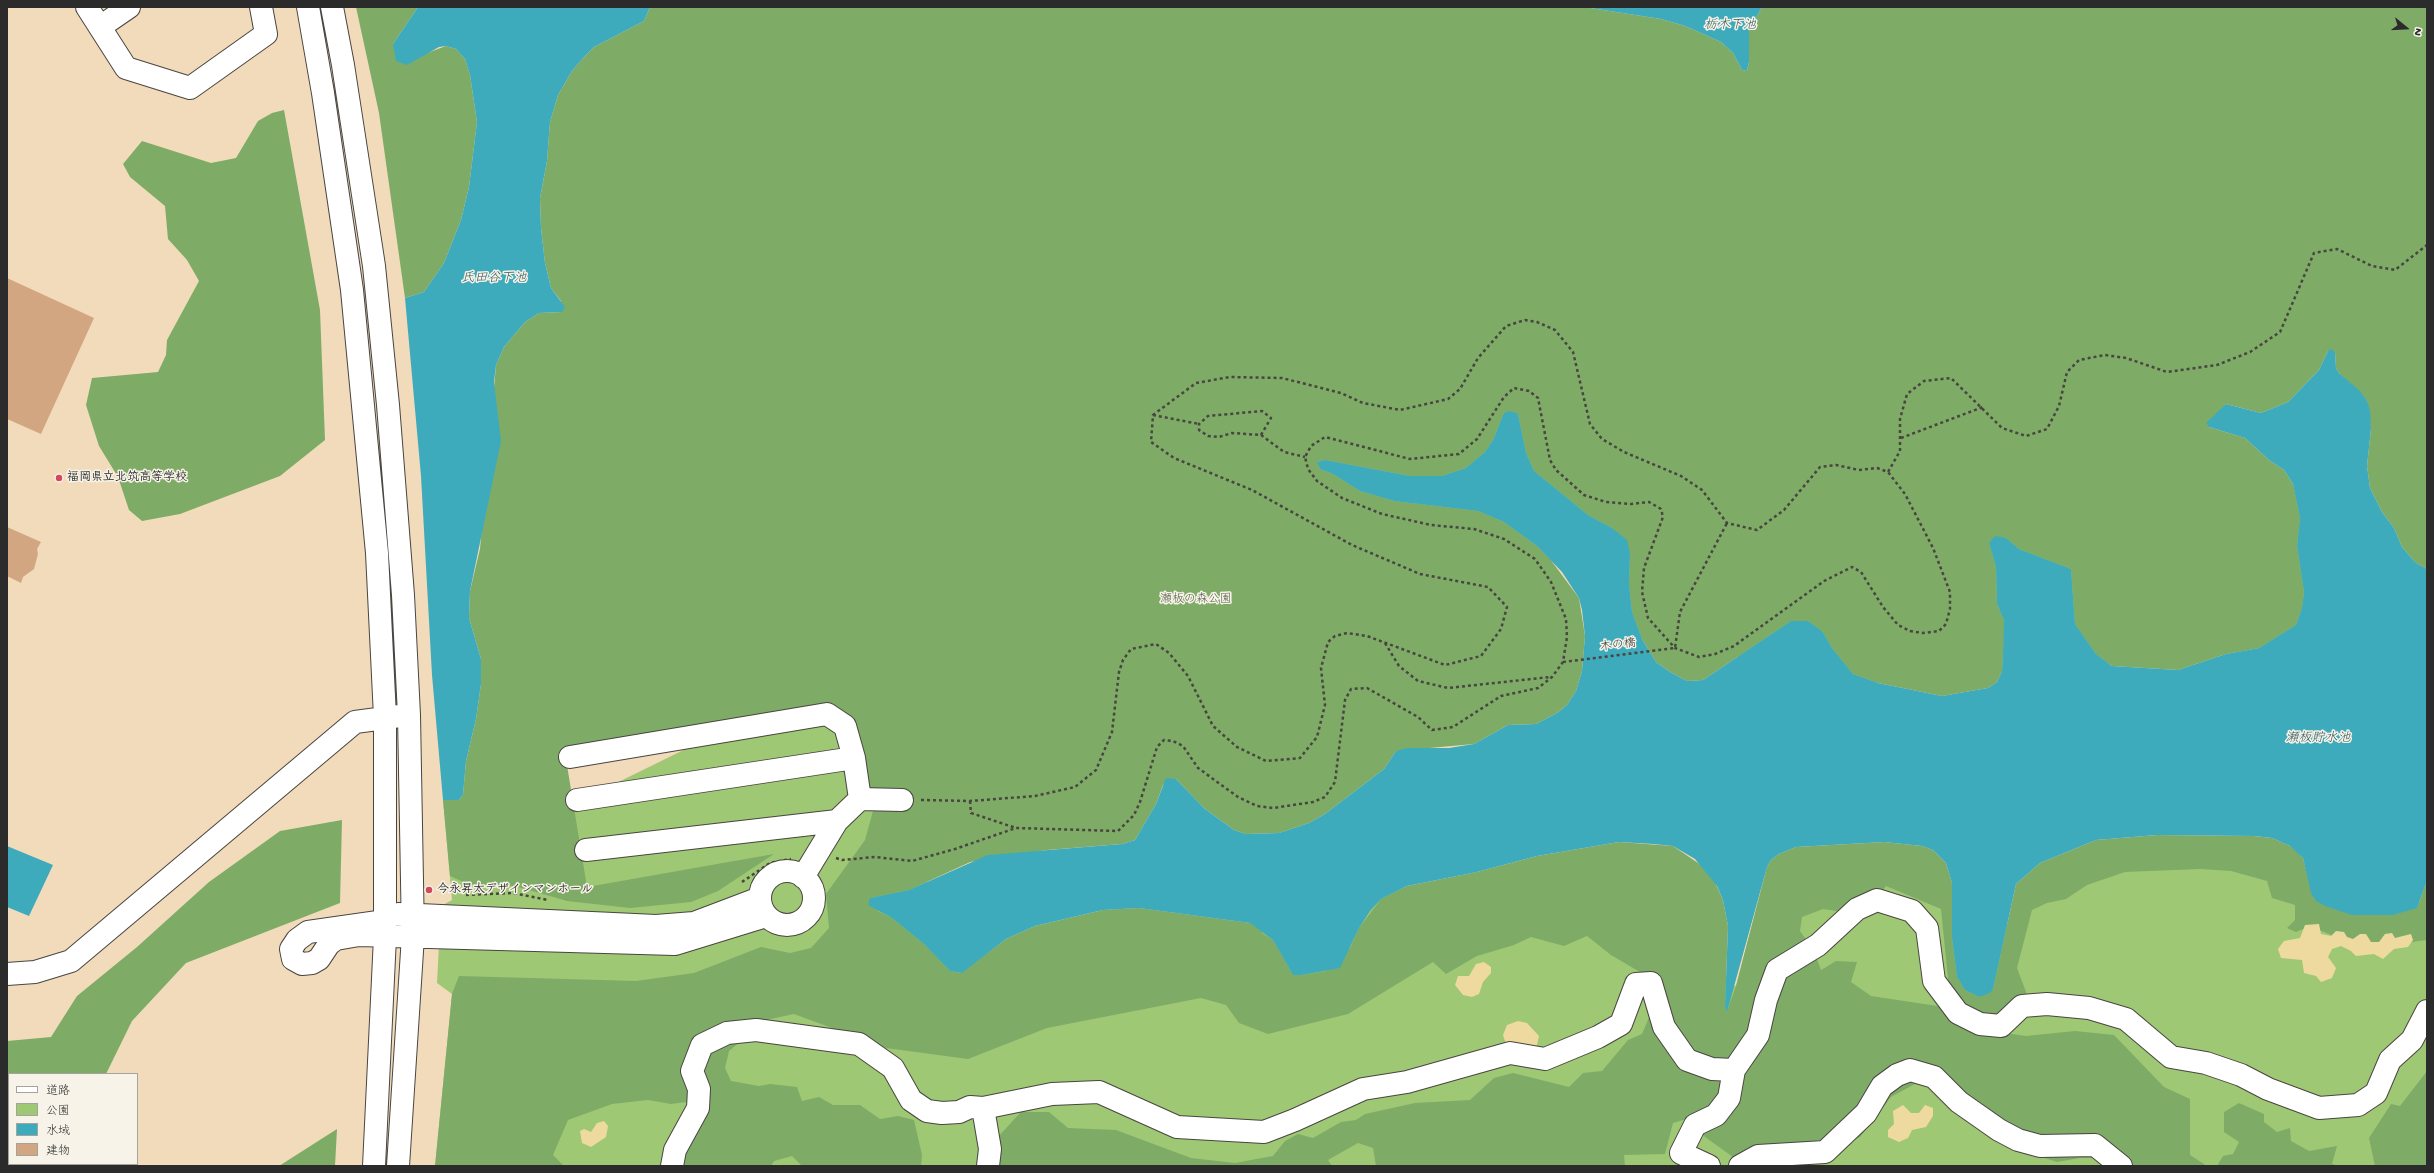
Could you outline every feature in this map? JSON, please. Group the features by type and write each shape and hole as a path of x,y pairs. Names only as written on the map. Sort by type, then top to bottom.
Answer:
{"street":[{"path":"87,7 126,68 190,88 266,34 261,7"},
{"path":"100,27 128,7"},
{"path":"308,7 323,92 352,290 377,554 385,717 385,924 374,1166"},
{"path":"332,7 343,65 374,266 388,405 403,595 409,715 413,936 398,1166"},
{"path":"570,757 827,714 845,726 854,758 860,800"},
{"path":"7,974 35,972 71,961 355,722 409,715"},
{"path":"577,800 854,758"},
{"path":"803,877 837,821 860,800 902,800"},
{"path":"586,850 837,821"},
{"path":"787,871 803,877 809,883 814,899 807,916 800,922 782,925 773,922 763,907 761,890 771,876 787,871"},
{"path":"1709,1166 1676,1159 1695,1125 1716,1115 1729,1098 1734,1070 1758,1035 1766,1000 1777,970 1818,945 1857,909 1877,900 1912,911 1927,928 1934,981 1958,1013 1980,1024 2001,1026 2022,1006 2047,1004 2089,1008 2126,1018 2171,1057 2206,1063 2241,1075 2268,1089 2319,1108 2358,1105 2376,1093 2390,1060 2412,1040 2427,1011"},
{"path":"385,924 412,913 656,926 694,922 763,907"},
{"path":"385,924 413,936 675,944 763,907"},
{"path":"672,1166 677,1145 698,1108 699,1088 692,1071 702,1045 727,1033 756,1030 860,1044 893,1068 911,1100 927,1111 942,1113 959,1112 970,1107 983,1108 1052,1094 1099,1092 1177,1127 1264,1132 1295,1120 1362,1089 1407,1082 1510,1053 1545,1058 1598,1037 1621,1024 1636,984 1651,983 1664,1027 1687,1060 1712,1069 1734,1070"},
{"path":"1740,1166 1758,1156 1825,1152 1866,1113 1882,1086 1897,1075 1910,1070 1934,1077 1959,1102 1998,1130 2018,1140 2040,1146 2095,1145 2121,1166"},
{"path":"983,1108 990,1149 988,1166"}],"path":[{"path":"1888,472 1900,451 1900,419 1907,394 1924,381 1951,378 1983,407 2002,428 2026,436 2047,429 2059,406 2067,372 2079,360 2105,355 2126,358 2166,372 2217,365 2250,352 2280,332 2314,253 2337,249 2372,266 2395,270 2427,245"},
{"path":"970,801 971,813 1016,828 1118,831 1134,815 1140,802 1157,747 1164,740 1173,741 1182,746 1198,768 1238,797 1251,803 1273,808 1313,802 1324,797 1335,782 1345,700 1351,689 1367,688 1418,717 1432,730 1453,727 1501,696 1538,688 1552,677 1564,662 1568,637 1566,619 1551,582 1535,559 1504,539 1474,529 1431,526 1382,514 1342,498 1317,481 1308,470 1305,458 1311,446 1325,437 1410,458 1459,454 1477,439 1504,397 1514,388 1529,391 1538,398 1550,460 1556,470 1584,495 1606,502 1631,504 1649,502 1661,509 1663,517 1644,568 1642,592 1648,618 1675,648 1699,657 1715,654 1734,646 1824,581 1852,566 1861,572 1883,607 1898,625 1910,631 1923,633 1939,631 1946,624 1950,608 1950,592 1933,548 1905,494 1888,472 1877,468 1859,470 1836,465 1820,467 1784,510 1757,530 1727,523 1702,490 1681,476 1624,452 1602,439 1590,424 1573,352 1555,330 1537,322 1525,320 1506,326 1478,358 1460,389 1448,399 1434,403 1400,410 1363,403 1341,393 1282,378 1230,377 1196,383 1153,415"},
{"path":"1901,438 1983,407"},
{"path":"1261,435 1271,418 1262,411 1208,416 1199,424 1199,430 1208,436 1219,437 1232,433 1261,435 1284,452 1305,458"},
{"path":"1153,415 1199,424"},
{"path":"902,800 970,801 1035,796 1075,787 1096,770 1112,732 1119,672 1123,660 1132,649 1156,644 1169,653 1188,676 1213,726 1237,747 1266,762 1300,758 1317,737 1326,705 1321,668 1328,642 1335,636 1348,633 1367,636 1445,665 1481,656 1501,629 1507,607 1488,587 1420,574 1352,545 1252,490 1174,458 1152,442 1153,415"},
{"path":"1675,648 1680,612 1727,523"},
{"path":"1385,643 1398,666 1418,681 1448,688 1552,677"},
{"name":"木の橋","path":"1564,662 1675,648"},
{"path":"736,886 770,863 794,858 803,848 842,860 875,857 912,861 954,850 1016,828"},
{"path":"462,896 513,893 551,901"}],"green space":[{"path":"356,7 418,7 393,44 427,53 446,46 456,49 465,59 470,75 477,122 469,187 461,220 444,263 424,292 405,298 379,113"},
{"name":"瀬板の森公園","path":"650,7 1584,7 1661,19 1685,26 1721,42 1733,53 1742,70 1747,71 1749,62 1749,31 1762,7 2427,7 2427,569 2416,563 2402,547 2394,528 2382,512 2370,488 2367,466 2371,429 2366,399 2339,373 2336,368 2335,352 2328,351 2319,370 2288,402 2261,413 2226,404 2209,427 2245,438 2269,460 2284,470 2293,484 2300,518 2297,546 2304,592 2302,608 2296,625 2259,648 2226,654 2178,670 2112,666 2096,654 2075,624 2071,569 2019,549 2006,538 1989,543 1996,567 1997,604 2004,620 2004,634 2002,671 1997,682 1988,688 1942,696 1878,683 1853,674 1832,648 1822,631 1808,621 1791,621 1703,680 1687,681 1670,672 1656,662 1642,639 1632,612 1629,584 1630,554 1612,528 1588,515 1534,471 1526,453 1518,414 1504,413 1493,440 1485,452 1466,468 1442,476 1410,476 1325,460 1317,462 1320,469 1333,474 1360,491 1394,501 1478,511 1504,522 1537,546 1550,559 1579,598 1585,636 1582,671 1576,691 1567,705 1557,713 1536,724 1508,725 1474,744 1396,751 1384,769 1325,814 1309,823 1279,833 1246,834 1234,830 1205,809 1176,779 1163,785 1156,804 1135,840 1122,844 1047,850 970,862 909,890 870,898 878,911 892,918 924,944 950,971 961,973 1006,939 1035,926 1103,910 1139,908 1250,923 1263,931 1262,933 1273,940 1293,975 1302,975 1326,971 1350,948 1359,928 1381,899 1407,886 1477,872 1537,856 1619,842 1673,846 1701,865 1714,880 1723,900 1728,926 1725,1006 1727,1011 1736,986 1767,867 1771,860 1779,854 1796,847 1884,842 1922,846 1933,850 1946,863 1952,883 1952,938 1957,977 1965,990 1979,997 1993,989 2016,884 2040,863 2096,840 2157,835 2254,836 2272,838 2290,846 2297,851 2303,858 2309,881 2417,908 2427,881 2427,940 2388,945 2343,940 2310,926 2296,932 2287,928 2295,920 2295,905 2272,898 2267,881 2231,871 2200,869 2125,872 2087,885 2066,899 2047,903 2032,910 2017,968 2028,997 1998,1032 2026,1036 2075,1031 2114,1035 2164,1087 2190,1099 2190,1155 2207,1166 2118,1166 2108,1158 2080,1158 2057,1162 2017,1149 1922,1080 1891,1097 1860,1137 1828,1153 1744,1165 1701,1134 1690,1118 1673,1123 1665,1154 1624,1155 1625,1166 1376,1166 1373,1148 1358,1143 1328,1160 1332,1166 996,1166 998,1137 1021,1112 1049,1112 1068,1128 1116,1130 1191,1158 1235,1163 1273,1156 1285,1141 1298,1134 1313,1138 1341,1122 1356,1120 1365,1114 1415,1103 1470,1100 1494,1078 1513,1073 1569,1087 1583,1073 1602,1071 1628,1040 1642,1034 1661,989 1640,972 1611,955 1587,936 1564,946 1531,937 1514,945 1477,956 1446,974 1433,962 1348,1014 1268,1034 1239,1023 1226,1005 1201,998 1047,1028 968,1059 886,1048 794,1014 766,1020 729,1051 725,1068 731,1081 759,1086 770,1084 797,1087 802,1101 819,1097 833,1105 860,1105 880,1119 898,1116 914,1120 922,1155 921,1166 802,1166 792,1156 774,1161 771,1166 677,1166 708,1105 687,1102 671,1104 648,1100 612,1104 568,1120 553,1155 564,1166 435,1166 452,994 459,976 636,981 694,973 761,947 790,953 811,948 829,928 826,894 865,840 873,811 857,725 832,706 564,747 587,887 774,854 718,891 691,902 630,908 567,901 515,886 468,884 450,876 443,800 459,800 463,795 466,761 476,719 481,684 481,659 469,618 470,591 480,549 496,365 504,347 525,322 539,313 562,312 561,301 551,288 545,263 541,228 540,198 547,161 550,122 558,95 572,71 584,57 594,47 644,21","holes":["1886,886 1941,909 1951,1008 1871,996 1851,982 1857,962 1836,961 1821,970 1814,951 1800,931 1802,917 1823,909 1864,915"]},
{"path":"284,110 320,310 325,440 280,476 180,514 142,521 129,510 118,477 99,446 86,405 92,378 158,372 166,355 167,340 199,281 187,260 168,239 165,206 130,177 123,164 142,141 211,163 236,158 258,121 272,113"},
{"name":"瀬板の森公園","path":"1966,281 2427,569 2416,563 2259,648 2226,654 1878,683 1642,639 1537,546 1550,559 970,862 926,882 990,954 1103,910 1139,908 1250,923 1477,872 1736,986 1767,867 1796,847 2008,924 2096,840 2420,902 2427,881 2427,1166 435,1166 452,994 437,983 441,906 452,900 443,800 592,795 708,738 1152,391"},
{"path":"342,820 340,903 186,963 132,1021 106,1073 8,1073 7,1112 7,1041 51,1037 77,996 137,947 209,882 280,831"},
{"path":"2427,1071 2427,1166 2375,1166 2369,1138 2391,1104 2400,1106"},
{"path":"2239,1103 2264,1114 2264,1122 2277,1132 2290,1128 2291,1141 2309,1151 2337,1146 2332,1164 2340,1166 2217,1166 2223,1156 2233,1154 2239,1142 2224,1132 2224,1112"},
{"path":"337,1129 335,1166 279,1166"}],"sand":[{"path":"2319,924 2321,934 2331,936 2336,931 2344,932 2347,937 2353,939 2360,934 2366,934 2371,942 2379,942 2385,934 2392,933 2395,938 2411,934 2413,940 2408,947 2394,949 2383,959 2374,954 2356,956 2351,951 2341,946 2332,949 2328,957 2336,968 2332,978 2321,982 2316,976 2304,973 2302,960 2281,958 2278,949 2284,941 2300,938 2305,925"},
{"path":"1484,962 1491,967 1491,973 1483,982 1479,994 1472,997 1463,995 1455,985 1458,976 1469,976 1476,964"},
{"path":"1518,1021 1527,1023 1539,1036 1537,1045 1528,1051 1506,1044 1503,1035 1507,1025"},
{"path":"1903,1105 1911,1113 1919,1113 1925,1105 1933,1108 1933,1116 1926,1127 1912,1130 1908,1138 1899,1142 1888,1137 1888,1130 1894,1124 1893,1111"},
{"path":"604,1121 608,1126 606,1137 591,1147 582,1143 580,1131 584,1129 591,1132 597,1123"}],"water":[{"name":"氏田谷下池","path":"418,7 650,7 644,21 594,47 584,57 572,71 558,95 550,122 547,161 540,198 541,228 545,263 551,288 565,307 562,312 539,313 525,322 504,347 496,365 494,382 501,441 470,591 469,618 481,659 481,684 476,719 466,761 463,795 459,800 443,800 432,675 421,476 405,298 424,292 444,263 461,220 469,187 477,122 470,75 465,59 456,49 446,46 439,47 407,65 396,61 393,44"},
{"name":"栃木下池","path":"1584,7 1762,7 1749,31 1749,62 1747,71 1742,70 1733,53 1721,42 1685,26 1661,19"},
{"name":"瀬板貯水池","path":"2331,349 2335,352 2336,368 2339,373 2359,390 2366,399 2370,410 2371,429 2367,466 2370,488 2382,512 2394,528 2402,547 2416,563 2427,569 2427,881 2417,908 2393,915 2352,915 2325,906 2316,901 2311,893 2303,858 2290,846 2272,838 2254,836 2157,835 2096,840 2040,863 2016,884 1993,989 1990,993 1979,997 1965,990 1957,977 1952,938 1952,883 1946,863 1933,850 1922,846 1884,842 1796,847 1779,854 1771,860 1767,867 1727,1012 1725,1006 1728,926 1723,900 1717,886 1695,859 1673,846 1619,842 1537,856 1477,872 1407,886 1381,899 1370,911 1359,928 1340,968 1302,975 1293,975 1273,940 1250,923 1139,908 1103,910 1035,926 1006,939 962,973 950,971 924,944 892,918 868,905 870,898 909,890 988,855 1122,844 1135,840 1156,804 1166,778 1176,779 1205,809 1234,830 1246,834 1279,833 1309,823 1325,814 1384,769 1396,751 1406,748 1449,748 1474,744 1508,725 1536,724 1557,713 1567,705 1576,691 1582,671 1585,636 1582,610 1579,598 1562,572 1537,546 1504,522 1478,511 1394,501 1360,491 1333,474 1320,469 1317,462 1325,460 1410,476 1442,476 1466,468 1485,452 1493,440 1504,413 1510,411 1518,414 1526,453 1534,471 1588,515 1612,528 1627,540 1630,554 1629,584 1632,612 1642,639 1656,662 1670,672 1687,681 1703,680 1791,621 1808,621 1822,631 1832,648 1853,674 1878,683 1942,696 1988,688 1997,682 2002,671 2003,653 2004,620 1997,604 1996,567 1989,543 1995,536 2006,538 2019,549 2071,569 2075,624 2096,654 2112,666 2178,670 2226,654 2259,648 2296,625 2302,608 2304,592 2297,546 2300,518 2293,484 2284,470 2269,460 2245,438 2209,427 2206,423 2226,404 2261,413 2288,402 2319,370 2328,351"},
{"path":"7,846 53,865 29,916 7,907"}],"building":[{"path":"7,278 94,318 41,434 7,419"},
{"path":"7,527 41,542 37,549 38,554 34,569 23,577 21,583 7,576"}],"place":[{"name":"福岡県立北筑高等学校","path":"59,478"},
{"name":"今永昇太デザインマンホール","path":"429,890"}]}
